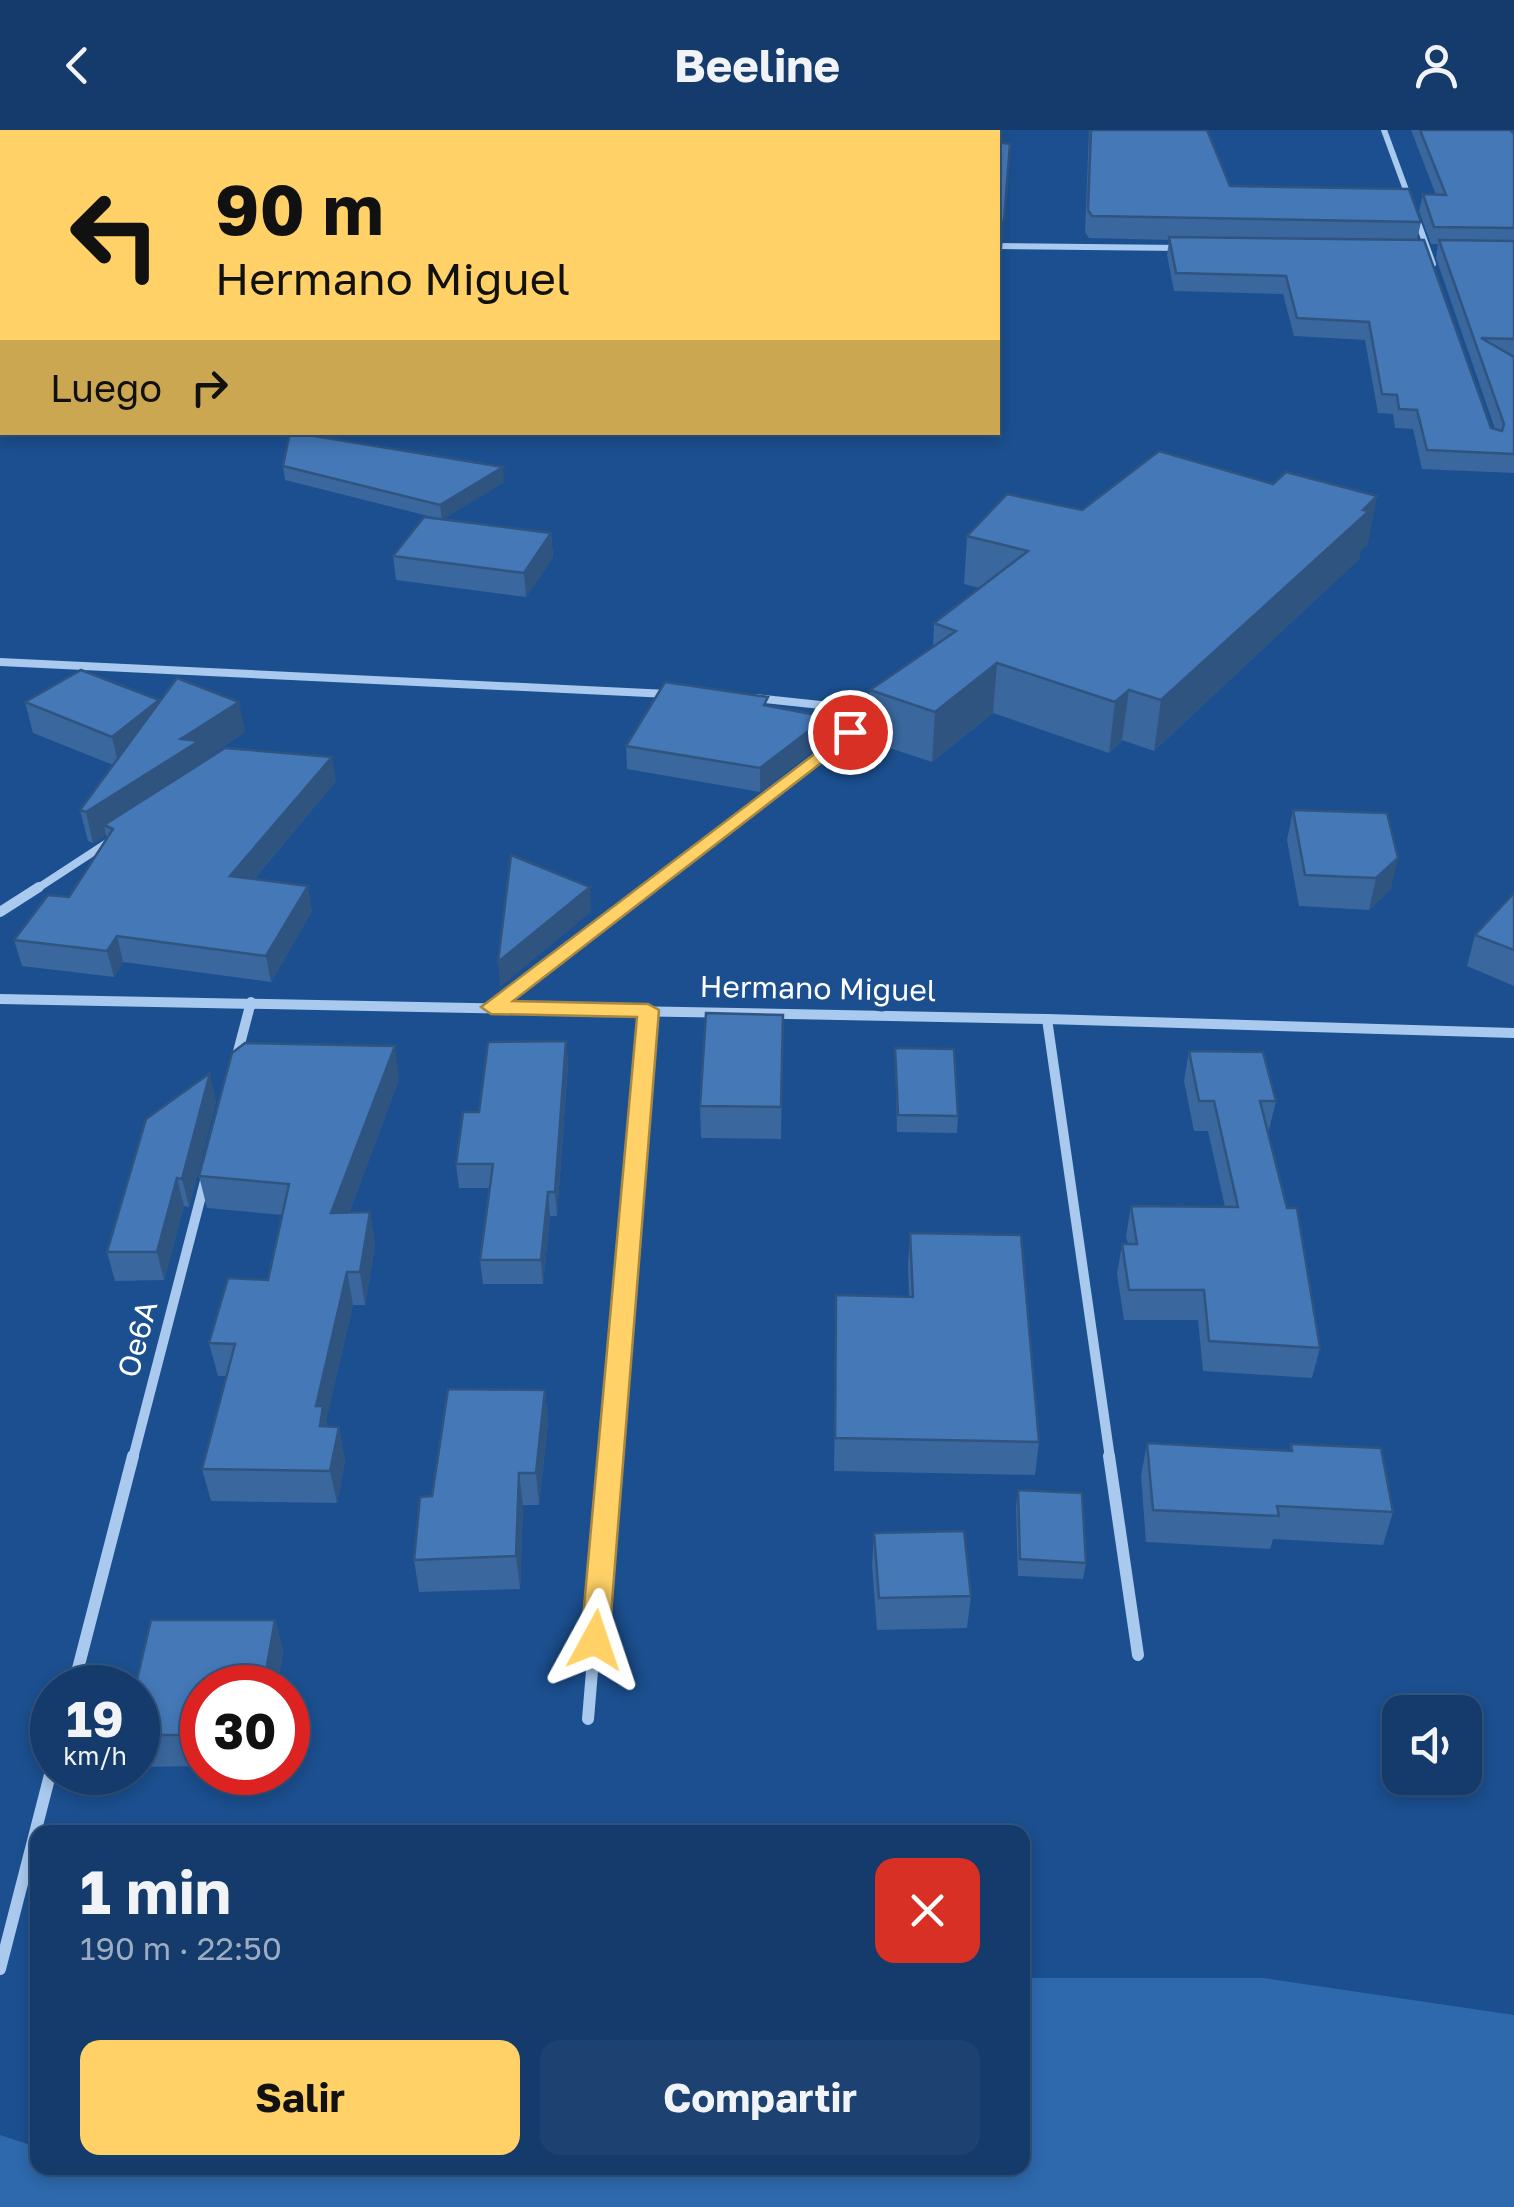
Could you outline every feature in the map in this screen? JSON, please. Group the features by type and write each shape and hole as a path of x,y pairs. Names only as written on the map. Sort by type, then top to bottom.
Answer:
{"street":[{"path":"1384,130 1434,269"},
{"path":"1000,246 1194,248"},
{"path":"1409,251 1446,252"},
{"path":"0,662 677,694"},
{"path":"491,1007 850,732 849,719 830,706 737,697"},
{"path":"0,912 128,829"},
{"name":"Hermano Miguel","path":"0,999 648,1010 1514,1033"},
{"path":"231,1078 251,1002"},
{"path":"588,1719 648,1010"},
{"path":"1046,1019 1138,1655"},
{"name":"Oe6A","path":"79,1665 212,1154"},
{"path":"37,1825 45,1795"},
{"path":"0,1969 30,1852"}],"shaded area":[{"path":"1030,1978 1263,1978 1514,2015 1514,2207 0,2207 0,2135 30,2145 30,2175 1030,2175"}],"building":[{"path":"1091,130 1207,130 1230,186 1409,189 1421,222 1092,216 1088,210"},
{"path":"1420,130 1510,130 1514,134 1514,228 1434,227 1423,194 1446,195"},
{"path":"1000,142 1010,144 1004,220 1000,222"},
{"path":"1169,237 1424,240 1491,428 1502,431 1504,424 1439,240 1514,241 1514,339 1481,338 1514,357 1514,454 1427,450 1417,410 1399,409 1397,395 1382,394 1369,322 1297,318 1286,276 1176,273"},
{"path":"289,435 308,435 503,467 440,505 283,466"},
{"path":"1159,451 1273,484 1286,472 1377,496 1363,510 1369,511 1161,700 1129,690 1115,702 997,663 935,712 870,690 956,631 934,623 1028,551 967,536 1007,494 1082,510"},
{"path":"424,517 551,533 524,573 393,556"},
{"path":"81,670 159,700 112,737 25,702"},
{"path":"177,678 239,702 181,739 199,741 86,812 80,810"},
{"path":"665,682 768,697 764,705 827,717 760,768 626,746"},
{"path":"225,748 332,757 230,876 308,886 266,956 117,936 107,951 14,940 48,895 69,897 113,829 104,825"},
{"path":"1293,810 1387,813 1398,858 1376,878 1305,875"},
{"path":"511,855 590,887 498,962"},
{"path":"1514,893 1514,950 1475,935"},
{"path":"706,1013 783,1015 781,1107 700,1106"},
{"path":"566,1041 555,1192 548,1192 541,1260 480,1260 493,1164 456,1164 463,1112 479,1112 488,1042"},
{"path":"245,1043 395,1046 331,1213 370,1212 360,1272 347,1272 316,1406 323,1406 320,1426 339,1427 330,1471 202,1469 235,1344 209,1343 228,1278 268,1280 289,1184 199,1176 232,1053"},
{"path":"895,1048 954,1049 958,1116 898,1115"},
{"path":"1189,1051 1263,1052 1276,1101 1260,1101 1287,1208 1297,1208 1320,1348 1209,1341 1204,1290 1129,1290 1122,1244 1137,1244 1131,1206 1238,1207 1214,1101 1199,1101"},
{"path":"210,1073 182,1179 177,1178 157,1252 107,1252 146,1119"},
{"path":"910,1233 1021,1235 1039,1442 835,1438 836,1295 913,1297"},
{"path":"448,1389 545,1390 536,1473 519,1473 516,1556 414,1560 420,1497 432,1496"},
{"path":"1147,1443 1292,1451 1291,1444 1381,1448 1393,1512 1277,1506 1279,1516 1153,1510"},
{"path":"1018,1490 1082,1493 1086,1563 1020,1559"},
{"path":"964,1531 971,1596 879,1598 874,1533"},
{"path":"151,1620 275,1620 267,1665 180,1665 180,1735 160,1735 160,1665 140,1665"}],"route":[{"path":"595,1640 648,1010 491,1007 850,732"}]}
